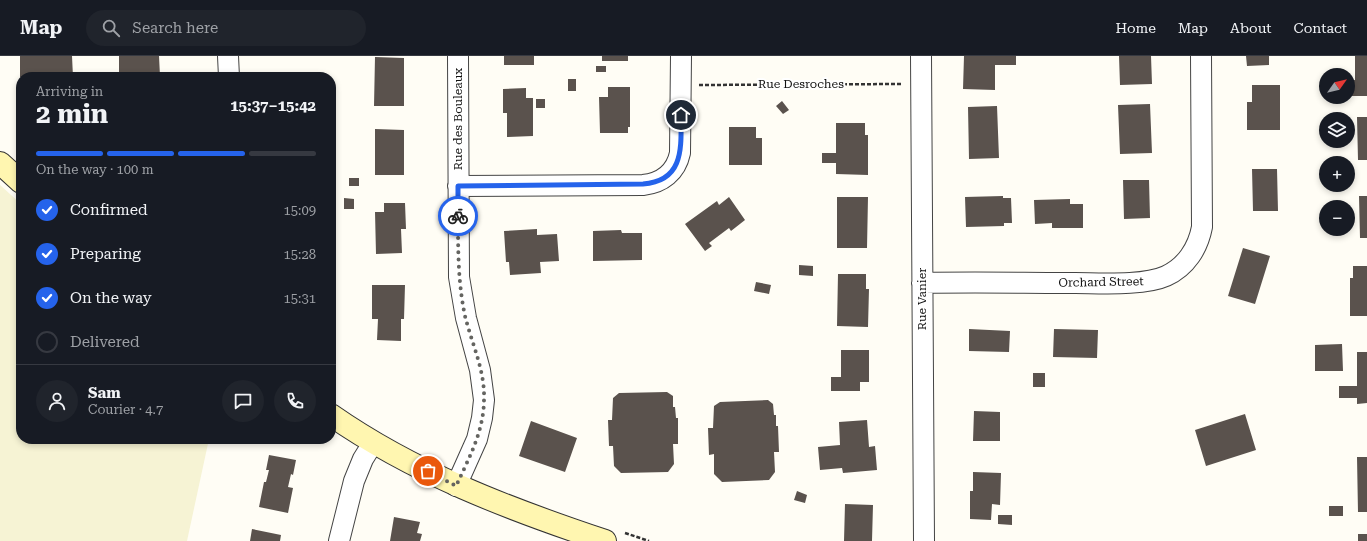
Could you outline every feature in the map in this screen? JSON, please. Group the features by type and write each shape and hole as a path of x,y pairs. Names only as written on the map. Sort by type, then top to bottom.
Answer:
{"street":[{"path":"228,56 228,72"},
{"name":"Rue des Bouleaux","path":"456,486 477,439 482,418 484,400 480,370 466,318 460,290 459,277 458,56"},
{"path":"458,186 650,184 668,176 676,165 680,153 681,56"},
{"name":"Rue Vanier","path":"921,56 924,541"},
{"name":"Orchard Street","path":"922,283 1141,282 1157,279 1179,268 1185,263 1194,250 1202,227 1201,56"},
{"path":"0,163 16,177"},
{"path":"336,418 373,443 456,486 513,509 605,541"},
{"path":"339,541 354,482 363,459 373,443"}],"path":[{"name":"Rue Desroches","path":"681,85 921,84"}],"shaded area":[{"path":"0,185 16,199 16,444 208,444 187,541 0,541"}],"building":[{"path":"20,56 72,56 73,72 20,72"},
{"path":"119,56 159,56 160,72 119,72"},
{"path":"504,56 534,56 534,65 504,65"},
{"path":"602,56 628,56 628,61 602,61"},
{"path":"964,56 1016,56 1016,65 995,65 995,90 963,89"},
{"path":"1119,56 1151,56 1152,84 1120,85"},
{"path":"1246,56 1269,56 1269,65 1247,66"},
{"path":"1355,56 1367,56 1367,96 1355,96"},
{"path":"375,57 404,58 404,106 374,106"},
{"path":"596,66 606,66 606,72 596,72"},
{"path":"568,79 576,79 576,91 568,91"},
{"path":"1252,85 1280,85 1280,130 1247,130 1247,102 1252,102"},
{"path":"608,87 630,87 630,127 628,127 628,133 600,133 599,97 608,97"},
{"path":"526,88 526,98 533,98 533,136 507,137 507,113 503,113 503,89"},
{"path":"536,99 545,99 545,108 536,108"},
{"path":"782,101 789,110 783,114 776,106"},
{"path":"1150,104 1152,153 1120,154 1118,105"},
{"path":"997,106 999,158 969,159 968,107"},
{"path":"1357,117 1367,117 1367,160 1358,160"},
{"path":"836,123 865,123 865,135 868,135 868,175 836,174 836,163 822,163 822,153 836,153"},
{"path":"729,127 756,127 756,138 762,138 762,165 729,165"},
{"path":"375,129 404,130 404,175 375,175"},
{"path":"1252,169 1277,169 1278,211 1253,211"},
{"path":"349,178 359,178 359,186 349,186"},
{"path":"1123,180 1149,180 1150,218 1124,219"},
{"path":"1003,196 1003,198 1011,198 1012,223 1004,223 1004,226 966,227 965,197"},
{"path":"1359,196 1367,196 1367,238 1360,238"},
{"path":"729,197 745,220 731,231 729,228 709,243 712,246 705,251 685,224 717,201 719,205"},
{"path":"837,197 868,197 867,248 837,248"},
{"path":"344,198 354,199 354,209 344,209"},
{"path":"1070,199 1070,204 1083,204 1083,228 1052,228 1052,223 1035,224 1034,200"},
{"path":"384,203 405,203 406,229 401,229 402,253 376,254 375,212 384,212"},
{"path":"537,229 537,235 557,234 559,261 540,262 541,273 510,275 509,262 506,262 504,231"},
{"path":"621,230 622,233 642,233 642,260 593,261 593,231"},
{"path":"1243,248 1270,256 1255,304 1228,296"},
{"path":"799,265 813,266 813,276 799,275"},
{"path":"1353,266 1367,266 1367,316 1350,316 1350,278 1353,278"},
{"path":"838,274 866,274 866,289 869,289 868,327 837,326"},
{"path":"756,282 771,285 769,294 754,291"},
{"path":"372,285 405,285 404,319 401,319 401,341 377,340 378,319 372,319"},
{"path":"969,329 1010,331 1009,352 969,351"},
{"path":"1054,329 1098,330 1097,358 1053,357"},
{"path":"1342,344 1343,371 1315,371 1315,345"},
{"path":"841,350 869,350 869,382 860,382 860,391 831,391 831,377 841,377"},
{"path":"1357,352 1367,352 1367,403 1357,404 1357,398 1339,398 1339,386 1357,386"},
{"path":"1033,373 1045,373 1045,387 1033,387"},
{"path":"667,392 673,396 673,407 675,407 676,418 678,418 678,444 673,444 674,464 668,472 621,473 614,466 613,446 609,446 608,420 612,420 613,398 619,393"},
{"path":"768,400 773,404 774,415 776,415 776,426 778,426 779,452 774,452 775,472 769,480 722,482 714,474 714,454 709,455 708,428 713,428 714,406 720,402"},
{"path":"974,411 1000,412 1000,441 973,441"},
{"path":"1245,414 1256,450 1206,466 1195,430"},
{"path":"867,420 869,447 875,446 877,470 843,473 842,468 820,470 818,447 840,445 839,422"},
{"path":"531,421 577,438 565,472 519,456"},
{"path":"269,455 296,460 293,475 291,474 288,487 293,488 288,513 259,507 264,482 266,482 269,470 266,470"},
{"path":"1357,457 1367,457 1367,512 1358,512"},
{"path":"973,472 1001,473 1000,505 992,504 991,520 970,519 970,491 973,491"},
{"path":"797,491 807,495 805,503 794,500"},
{"path":"845,504 873,505 872,541 844,541"},
{"path":"1329,506 1343,506 1343,516 1329,516"},
{"path":"998,515 1012,515 1012,525 998,524"},
{"path":"394,517 420,522 417,533 422,534 420,541 390,541"},
{"path":"252,529 281,535 280,541 250,541"},
{"path":"1358,534 1367,534 1367,541 1358,541"}],"way so far":[{"path":"428,471 456,486 474,448 482,418 484,400 483,381 460,290 458,216"}],"route":[{"path":"458,216 458,186 650,184 656,182 668,176 679,159 681,146 681,115"}]}
